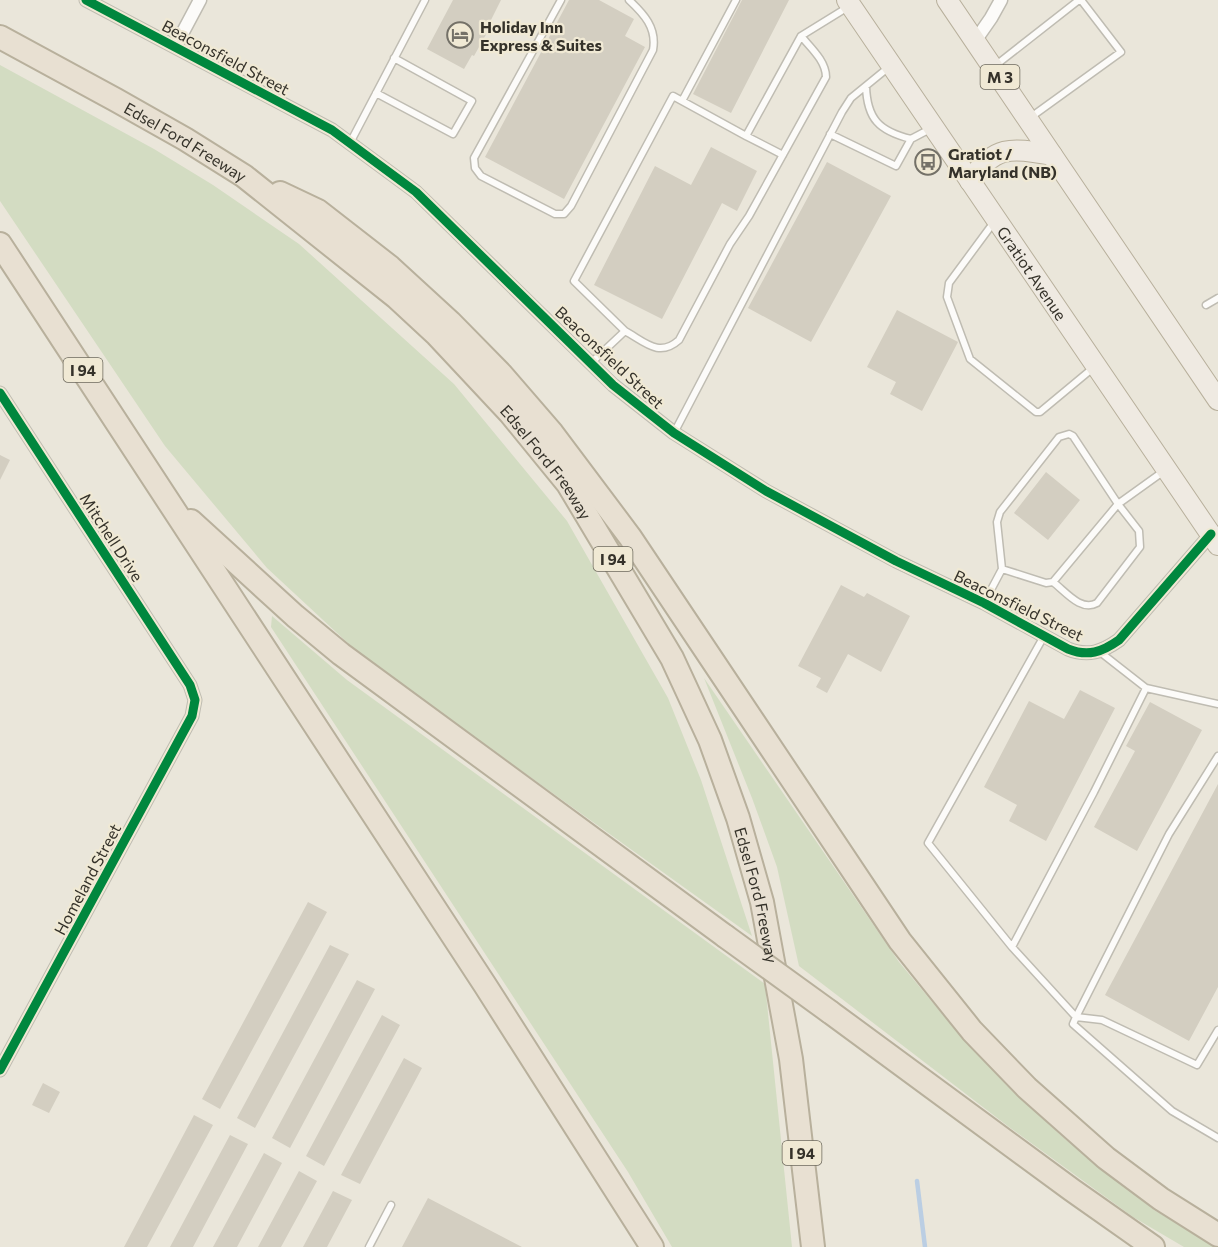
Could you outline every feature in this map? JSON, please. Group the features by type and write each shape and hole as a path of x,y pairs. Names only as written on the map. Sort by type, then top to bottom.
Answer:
{"highway":[{"name":"Edsel Ford Freeway","path":"0,37 126,105 244,176 396,297 437,335 510,413 568,484 672,658 710,740 738,818 762,902 791,1059 813,1247"},
{"path":"244,176 318,211 398,275 450,322 501,374 552,433 618,520 900,941 950,1005 1006,1067 1077,1134 1161,1200 1218,1235"},
{"name":"I 94","path":"0,244 485,986 651,1247"},
{"path":"166,497 295,616 340,654 1153,1247"}],"main road":[{"name":"M 3","path":"947,0 1218,400"},
{"name":"Gratiot Avenue","path":"849,2 1214,539"},
{"path":"970,181 984,162 1003,151 1030,151 1052,155"},
{"path":"1195,510 1218,515"}],"street":[{"name":"Beaconsfield Street","path":"86,0 332,130 350,143 416,192 613,385 674,433 766,491 896,561 984,603 1077,652 1100,652 1119,640 1214,539"},
{"path":"175,47 200,0"},
{"path":"975,41 1001,0"},
{"name":"Mitchell Drive","path":"0,393 190,685 195,700"},
{"name":"Homeland Street","path":"0,1070 192,716 195,700"}],"lane":[{"path":"350,143 425,0"},
{"path":"561,0 474,158 475,168 481,176 555,214 564,214 571,206 653,50 655,38 650,25 642,12 629,0"},
{"path":"682,101 736,0"},
{"path":"993,68 1080,0 1121,52 1028,119"},
{"path":"746,136 801,36 849,2"},
{"path":"783,155 673,96 574,281 625,331 659,350 670,348 679,340 730,244 749,216 783,155 826,77 826,69 822,61 801,36"},
{"path":"376,93 453,134 472,100 394,58"},
{"path":"674,433 851,98 892,65"},
{"path":"866,86 866,104 871,116 883,128 910,139"},
{"path":"830,134 896,166 910,139 934,127"},
{"path":"996,219 949,283 947,297 970,359 1036,412 1040,412 1096,366"},
{"path":"1206,305 1218,298"},
{"path":"591,363 625,331"},
{"path":"984,603 1002,569 997,522 1000,512 1062,435 1069,434 1073,436 1118,504 1139,531 1140,547 1097,603 1091,607 1084,606 1053,582"},
{"path":"1002,569 1046,583 1053,582 1118,504 1167,469"},
{"path":"1044,636 928,843 1012,947 1076,1017 1102,1020 1197,1065 1218,1030"},
{"path":"1100,652 1146,688 1218,704"},
{"path":"1012,947 1146,688"},
{"path":"1218,756 1169,834 1073,1024 1172,1111 1218,1138"},
{"path":"369,1247 391,1205"}],"green space":[{"path":"0,65 154,149 213,185 299,244 454,384 567,521 668,698 701,780 752,936 364,658 267,568 165,446 0,201"},
{"path":"272,616 347,680 765,984 792,1247 672,1247 628,1172 271,627"},
{"path":"704,678 899,962 963,1039 1013,1092 1065,1139 1154,1210 1217,1247 1184,1247 1133,1217 1009,1127 799,966 777,867"}],"building":[{"name":"Holiday Inn Express & Suites","path":"453,0 501,0 491,20 493,22 464,69 427,49"},
{"path":"569,0 599,0 634,19 625,36 645,47 564,199 485,157"},
{"path":"742,0 789,0 731,113 693,94"},
{"path":"711,147 757,171 737,211 722,203 662,319 594,285 655,166 691,185"},
{"path":"827,162 891,196 811,342 748,308"},
{"path":"897,310 958,342 922,411 890,394 896,382 867,367"},
{"path":"0,455 10,460 0,480"},
{"path":"1046,472 1080,500 1048,540 1014,513"},
{"path":"841,585 864,597 867,593 910,616 881,672 848,654 827,693 816,687 821,678 798,666"},
{"path":"1080,690 1115,708 1046,841 1009,821 1017,805 984,787 1029,701 1064,719"},
{"path":"1150,702 1202,730 1137,851 1094,827 1135,751 1126,746"},
{"path":"1218,784 1218,987 1189,1041 1105,995"},
{"path":"308,902 327,912 220,1109 202,1099"},
{"path":"330,945 349,954 255,1128 237,1118"},
{"path":"357,980 375,989 290,1148 272,1138"},
{"path":"382,1015 400,1025 324,1166 306,1156"},
{"path":"404,1058 422,1068 360,1184 341,1175"},
{"path":"43,1083 60,1092 49,1113 32,1105"},
{"path":"194,1115 213,1125 147,1247 124,1247"},
{"path":"230,1135 248,1144 193,1247 170,1247"},
{"path":"264,1153 282,1163 237,1247 213,1247"},
{"path":"299,1171 317,1181 281,1247 258,1247"},
{"path":"333,1191 352,1200 327,1247 303,1247"},
{"path":"428,1198 522,1247 402,1247"}],"waterway":[{"path":"917,1181 925,1247"}],"cycle path":[{"path":"86,0 332,130 416,192 613,385 674,433 766,491 896,561 984,603 1068,649 1082,653 1095,652 1119,640 1211,534"},
{"path":"0,393 190,685 195,700 192,716 0,1070"}],"place":[{"name":"Holiday Inn Express & Suites","path":"460,35"},
{"name":"Gratiot / Maryland (NB)","path":"928,162"}]}
